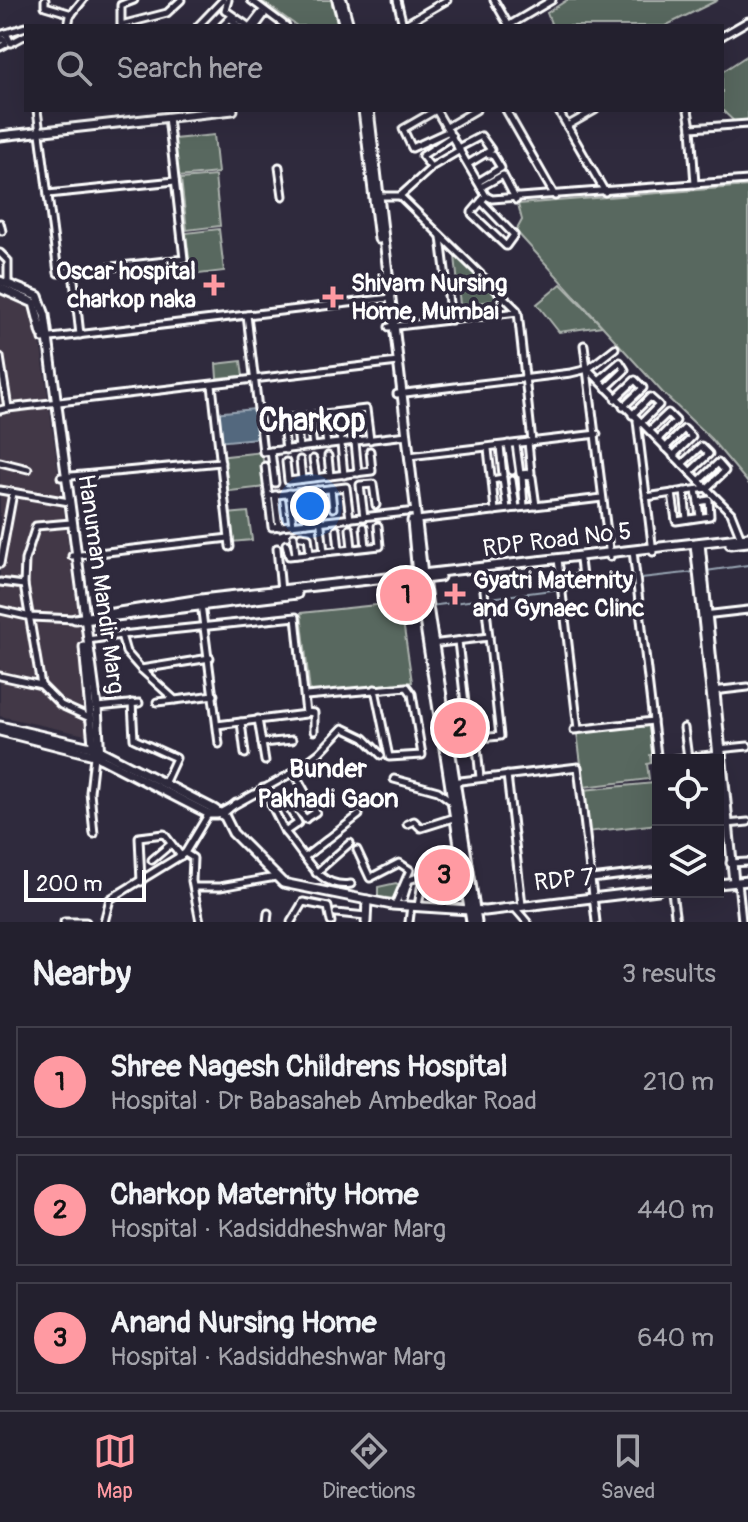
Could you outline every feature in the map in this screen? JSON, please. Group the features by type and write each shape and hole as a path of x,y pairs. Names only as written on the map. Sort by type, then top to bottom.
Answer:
{"street":[{"path":"45,0 45,6 72,14"},
{"path":"69,24 83,0"},
{"path":"121,24 121,5 134,0"},
{"path":"125,24 167,13 181,0"},
{"path":"200,24 228,0"},
{"path":"228,0 225,10 249,24"},
{"path":"251,0 283,24"},
{"path":"339,0 345,24"},
{"path":"397,0 403,24"},
{"path":"405,24 447,0"},
{"path":"494,0 508,24"},
{"path":"512,24 552,0"},
{"path":"254,24 262,14"},
{"path":"724,35 748,21"},
{"path":"2,36 24,28"},
{"path":"2,36 11,43 24,36"},
{"path":"0,47 6,44 2,36"},
{"path":"37,112 58,273 184,259 168,117"},
{"path":"366,112 379,196 388,298"},
{"path":"366,112 414,516"},
{"path":"433,112 403,129 412,148 449,131"},
{"path":"437,112 480,185 484,198 514,235 506,246 473,216 472,212 484,198"},
{"path":"473,112 422,156 431,167 479,134 476,126"},
{"path":"507,112 555,196"},
{"path":"559,112 605,192"},
{"path":"567,126 592,112"},
{"path":"688,112 695,184"},
{"path":"0,136 184,113"},
{"path":"691,128 748,124"},
{"path":"458,148 481,136 491,150 468,165"},
{"path":"468,165 492,154 501,168 480,185"},
{"path":"279,167 283,196"},
{"path":"379,196 400,196 430,169"},
{"path":"480,185 503,175 516,200"},
{"path":"484,198 516,200 748,180"},
{"path":"48,194 175,181"},
{"path":"400,196 517,310"},
{"path":"0,223 2,231"},
{"path":"441,236 451,320"},
{"path":"0,253 8,261 3,286"},
{"path":"73,271 80,335"},
{"name":"Hanuman Mandir Marg","path":"3,286 34,294 41,301 96,732"},
{"path":"45,339 388,298"},
{"path":"392,327 518,312 531,473 520,474 516,444"},
{"path":"247,315 263,452 404,436"},
{"path":"584,345 609,555"},
{"path":"400,394 588,369 615,348"},
{"path":"0,357 8,408"},
{"path":"599,380 620,362 625,370 606,388"},
{"path":"0,410 396,363"},
{"path":"588,369 736,518 745,540"},
{"path":"608,371 615,380"},
{"path":"615,399 635,380 643,388 623,407"},
{"path":"209,385 230,547"},
{"path":"636,419 659,405 650,397 636,419 653,550"},
{"path":"286,450 282,419 323,414 366,409 370,440"},
{"path":"352,411 358,473"},
{"path":"338,413 344,475"},
{"path":"650,430 668,413 676,421 658,439"},
{"path":"323,414 327,445"},
{"path":"309,416 313,446"},
{"path":"296,418 299,448"},
{"path":"665,448 684,429 692,437 673,456"},
{"path":"409,456 597,434"},
{"path":"404,436 409,456 420,577 474,922"},
{"path":"508,444 512,471"},
{"path":"500,446 503,475"},
{"path":"682,464 701,446 709,454 690,472"},
{"path":"488,449 491,476"},
{"path":"271,451 275,483"},
{"path":"286,462 288,481 344,475 372,471 370,451"},
{"path":"328,456 330,476"},
{"path":"518,460 530,458"},
{"path":"313,459 316,478"},
{"path":"300,460 302,479"},
{"path":"0,462 28,469"},
{"path":"63,477 221,462"},
{"path":"489,464 502,462"},
{"path":"646,497 707,488 725,471 718,463 699,481"},
{"path":"265,466 279,527 364,517 495,511 602,498"},
{"path":"524,507 522,476 531,475 536,506"},
{"path":"495,511 494,479 503,478 507,509"},
{"path":"512,480 516,508"},
{"path":"364,517 360,485 373,484 376,505"},
{"path":"272,495 346,487 350,519"},
{"path":"331,489 333,508"},
{"path":"0,490 67,503"},
{"path":"317,490 324,552"},
{"path":"522,491 534,490"},
{"path":"696,490 700,517"},
{"path":"684,491 687,519"},
{"path":"303,492 307,523"},
{"path":"493,494 505,492"},
{"path":"0,564 13,493"},
{"path":"289,493 293,525"},
{"path":"672,493 676,521 710,516 709,500 698,502"},
{"path":"41,685 24,585 33,529 69,523"},
{"path":"286,544 288,556 380,546 378,526"},
{"path":"364,527 366,547"},
{"path":"350,529 353,548"},
{"path":"337,530 339,550"},
{"path":"296,555 298,536 308,537 310,553"},
{"path":"74,556 229,538"},
{"name":"RDP Road No 5","path":"420,577 745,540"},
{"path":"698,545 732,863 742,921"},
{"path":"277,548 282,594"},
{"path":"633,552 657,754"},
{"name":"RDP Road No 5","path":"420,577 609,555"},
{"path":"566,581 582,577 580,560"},
{"path":"558,561 576,730 653,721"},
{"path":"446,742 500,736 482,572"},
{"path":"0,610 31,617 81,618 420,577"},
{"path":"0,582 24,585"},
{"path":"201,602 207,625 219,744"},
{"path":"706,615 748,610"},
{"path":"88,640 296,617 307,712"},
{"name":"Hanuman Mandir Marg","path":"81,618 88,640 97,707 97,753"},
{"path":"121,635 126,652 175,700"},
{"path":"431,644 489,637"},
{"path":"458,641 480,778"},
{"path":"141,669 210,658"},
{"path":"0,676 41,685 61,705 92,719"},
{"path":"714,691 748,687"},
{"path":"306,696 375,689 409,688 422,755 389,757 375,689"},
{"path":"157,702 214,695"},
{"path":"97,707 136,703 134,739 176,758 164,784"},
{"path":"217,725 299,717 307,712 314,713 314,731"},
{"path":"258,719 265,761"},
{"path":"241,722 245,754"},
{"path":"0,728 97,753 164,784 215,813 276,877"},
{"path":"104,922 110,899 183,854 215,813 294,772 319,753 343,728 364,738 381,755"},
{"path":"684,728 687,754"},
{"path":"262,743 292,740"},
{"path":"706,754 748,746"},
{"path":"94,834 90,792 97,753"},
{"path":"97,753 215,813"},
{"path":"453,782 578,767 596,922"},
{"path":"285,832 316,812 294,772"},
{"path":"507,775 517,905 527,922"},
{"path":"394,779 438,791 452,802"},
{"path":"453,782 452,802 458,817"},
{"path":"263,788 285,832 316,873 342,886 351,884"},
{"path":"298,823 289,809 289,801 293,800 306,819"},
{"path":"305,857 359,815"},
{"path":"407,824 414,821 421,828 458,817"},
{"path":"728,824 748,822"},
{"path":"141,882 139,837 164,834 183,854 193,858 200,922"},
{"path":"316,873 350,843"},
{"path":"152,860 171,844"},
{"path":"357,850 370,878 399,863 410,870 403,899"},
{"path":"732,863 748,862"},
{"path":"591,879 652,872"},
{"path":"194,887 220,887 276,877"},
{"name":"RDP 7","path":"276,877 283,883 395,905 472,911 652,891"},
{"path":"395,905 409,877"},
{"path":"409,877 418,877 422,881 409,922"},
{"path":"724,882 735,879 748,881"},
{"path":"313,904 315,890"},
{"path":"673,898 676,922"},
{"path":"336,913 366,919 367,900"},
{"path":"292,922 292,915 300,903 328,907 331,922"},
{"path":"267,922 268,913"},
{"path":"64,922 86,922"}],"shaded area":[{"path":"261,0 331,0 337,24 294,24"},
{"path":"567,0 718,0 669,24 551,24 547,13"},
{"path":"748,55 748,122 737,124 724,112 724,71"},
{"path":"214,135 218,173 178,177 174,139"},
{"path":"215,176 220,226 187,230 181,179"},
{"path":"748,186 748,483 711,439 663,393 516,231 522,220 518,204"},
{"path":"219,229 224,271 191,275 186,233"},
{"path":"455,256 458,256 500,300 460,305"},
{"path":"561,284 602,326 559,332 537,304"},
{"path":"0,291 35,304 94,730 90,736 0,716"},
{"path":"241,361 243,376 217,378 216,364"},
{"path":"262,452 266,487 222,492 218,457"},
{"path":"248,512 252,540 231,542 227,514"},
{"path":"386,604 401,608 412,682 310,692 301,613"},
{"path":"651,723 655,754 650,755 651,763 647,764 649,779 584,787 577,733"},
{"path":"652,783 652,825 587,832 583,790"},
{"path":"396,883 402,887 397,899 378,897 378,887"}],"water":[{"path":"254,409 257,438 217,442 214,413"}],"waterway":[{"path":"706,571 748,565"},
{"path":"641,578 695,572"},
{"path":"567,588 634,579"},
{"path":"490,598 560,589"},
{"path":"430,606 483,599"}],"place":[{"name":"Oscar hospital charkop naka","path":"214,285"},
{"name":"Shivam Nursing Home, Mumbai","path":"333,297"},
{"name":"Gyatri Maternity and Gynaec Clinc","path":"455,594"},
{"name":"Shree Nagesh Childrens Hospital","path":"406,595"},
{"name":"Charkop Maternity Home","path":"460,728"},
{"name":"Anand Nursing Home","path":"444,875"}],"district":[{"name":"Charkop","path":"312,421"},
{"name":"Bunder Pakhadi Gaon","path":"328,784"}]}
